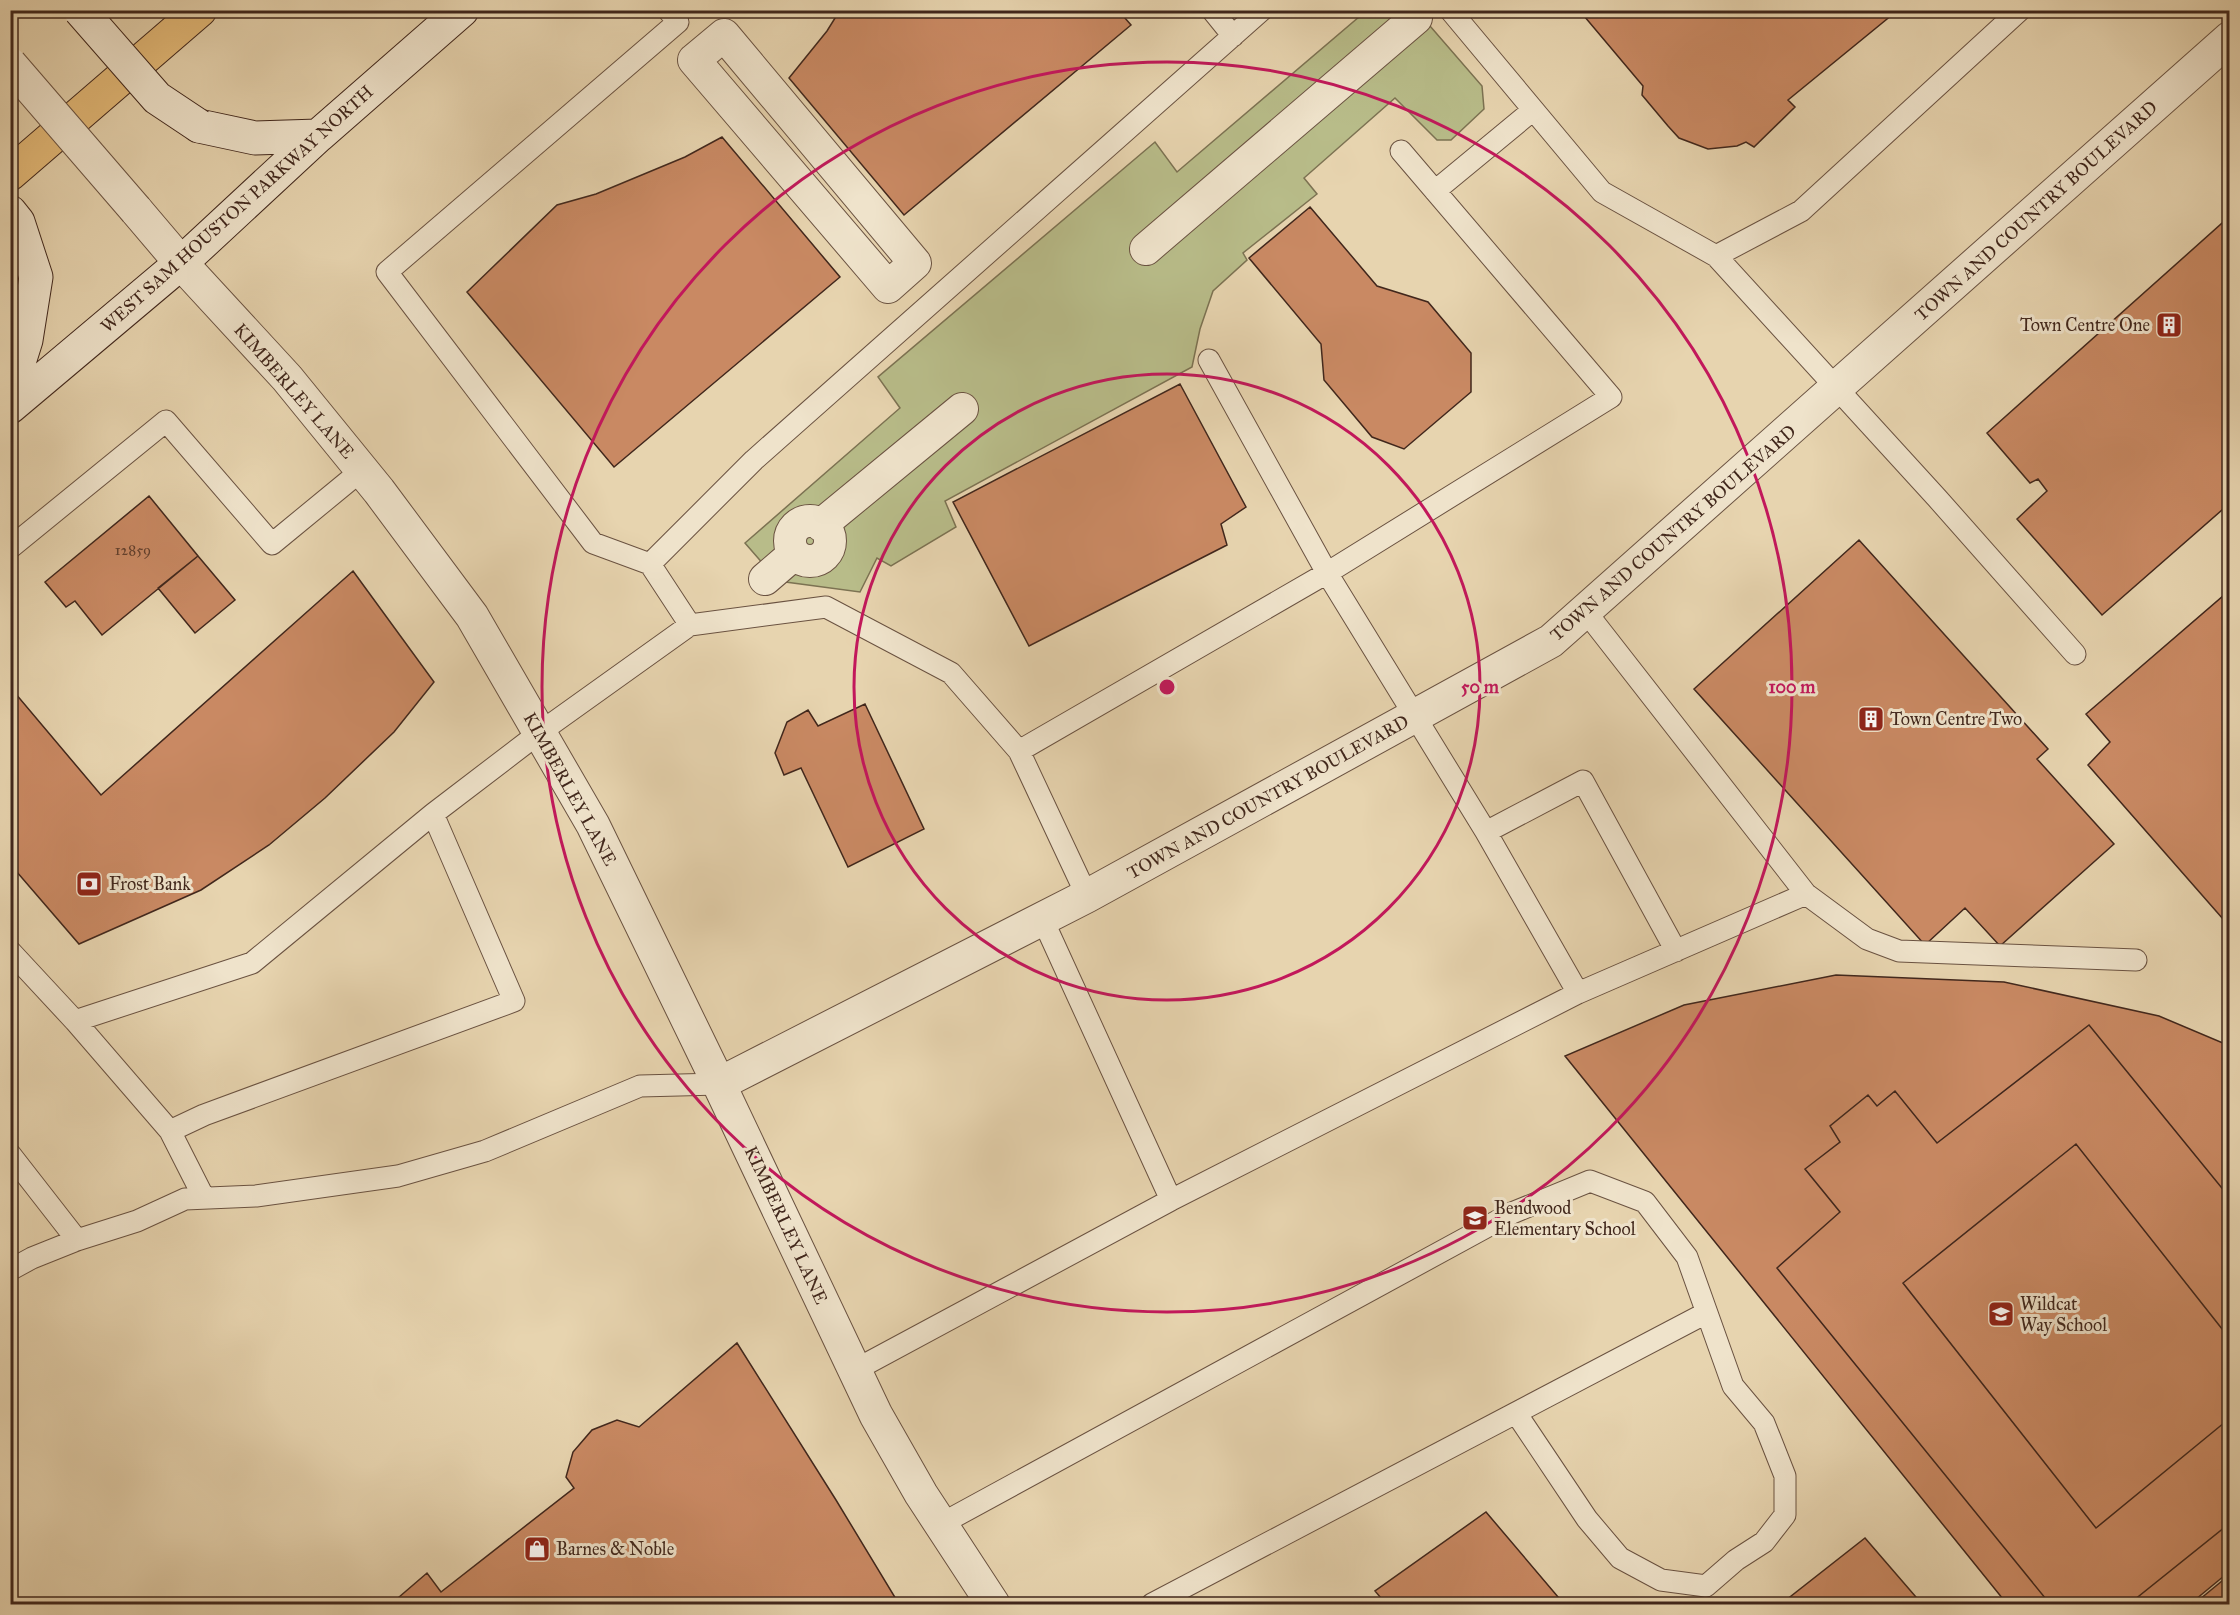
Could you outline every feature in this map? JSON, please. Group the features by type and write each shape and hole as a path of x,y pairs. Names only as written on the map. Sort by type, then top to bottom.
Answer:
{"highway":[{"path":"10,174 200,10"}],"street":[{"path":"80,10 157,98 199,126 255,138 318,136"},
{"name":"WEST SAM HOUSTON PARKWAY NORTH","path":"10,407 181,263 318,136 462,10"},
{"path":"1146,249 1416,18"},
{"path":"724,35 751,67 915,263 888,287 694,60 724,35"},
{"name":"TOWN AND COUNTRY BOULEVARD","path":"719,1084 1087,896 1551,641 2229,38"},
{"name":"KIMBERLEY LANE","path":"10,64 181,263 287,378 362,470 472,616 593,825 876,1415 921,1494 993,1605"},
{"path":"720,92 751,67"},
{"path":"747,124 778,99"},
{"path":"785,167 814,141"},
{"path":"817,205 846,180"},
{"path":"10,212 18,222 36,277 26,340 10,391"},
{"path":"853,246 881,221"},
{"path":"765,579 794,554 806,561 813,561 824,554 829,542 828,535 821,525 962,409"}],"lane":[{"path":"1212,10 1233,36"},
{"path":"650,564 754,460 1262,10"},
{"path":"1450,10 1602,192 1716,256 1937,498 2075,654"},
{"path":"1716,256 1801,211 2020,10"},
{"path":"679,14 387,272 593,543 650,564 690,625"},
{"path":"1435,191 1533,110"},
{"path":"1019,751 1327,573 1611,396 1401,151"},
{"path":"1209,360 1327,573 1486,832 1578,993"},
{"path":"10,548 166,421 272,543 362,470"},
{"path":"75,1020 252,963 433,814 539,733 690,625 826,607 951,673 1019,751 1087,896"},
{"path":"1586,612 1806,894 1867,939 1899,951 2136,960"},
{"path":"1486,832 1583,781 1676,951"},
{"path":"170,1131 204,1115 514,1001 433,814"},
{"path":"855,1370 1171,1200 1578,993 1806,894"},
{"path":"1042,918 1171,1200"},
{"path":"10,951 75,1020 170,1131 204,1198"},
{"path":"10,1270 32,1258 77,1240 136,1221 185,1199 256,1196 398,1176 485,1150 640,1086 719,1084"},
{"path":"10,1154 77,1240"},
{"path":"940,1524 1512,1213 1590,1181 1646,1202 1688,1257 1733,1386 1764,1423 1785,1476 1785,1515 1764,1542 1736,1560 1706,1586 1661,1580 1620,1558 1587,1518 1516,1413"},
{"path":"1152,1605 1706,1313"}],"green space":[{"path":"1366,11 1417,11 1482,86 1484,109 1451,140 1437,140 1395,98 1304,178 1317,194 1243,253 1247,260 1213,291 1200,329 1192,367 945,501 956,527 891,566 877,558 860,592 778,581 745,543 900,408 878,377 1155,142 1177,172"}],"building":[{"path":"840,10 1118,10 1131,25 904,215 789,78 827,31"},
{"path":"1579,10 1898,10 1788,100 1795,107 1754,147 1746,142 1737,146 1708,149 1679,138 1642,95 1643,86"},
{"path":"722,137 840,277 614,467 467,292 557,205 596,194 685,157"},
{"path":"1310,207 1377,286 1428,302 1471,353 1471,392 1404,449 1372,437 1324,380 1321,344 1249,258"},
{"name":"Town Centre One","path":"2230,216 2230,503 2102,615 2017,519 2047,491 2038,479 2030,483 1987,433"},
{"path":"1180,384 1246,507 1221,524 1227,545 1029,646 953,502"},
{"path":"149,496 198,556 102,635 75,601 66,607 45,582"},
{"name":"Town Centre Two","path":"1859,540 2048,749 2037,759 2114,844 2000,946 1965,908 1925,945 1694,689"},
{"path":"198,556 235,600 195,633 158,588"},
{"path":"353,571 434,682 394,732 325,798 269,845 201,890 79,944 10,864 10,687 101,795"},
{"path":"2230,590 2230,927 2088,765 2110,742 2086,714"},
{"path":"865,704 924,829 848,867 801,768 784,775 775,753 787,722 808,710 818,726"},
{"name":"Wildcat Way School","path":"1836,975 2004,982 2159,1016 2230,1046 2230,1571 2190,1604 2007,1604 1565,1056 1684,1005"},
{"path":"2089,1025 2230,1198 2230,1339 2076,1144 1903,1283 2096,1528 2230,1418 2230,1523 2129,1604 2050,1604 1777,1268 1840,1212 1805,1169 1840,1142 1830,1126 1868,1095 1877,1106 1895,1091 1937,1143"},
{"path":"737,1343 899,1604 391,1604 427,1573 441,1592 574,1488 566,1477 573,1452 592,1430 617,1420 639,1427"},
{"path":"1486,1512 1564,1604 1386,1604 1375,1591"},
{"path":"1865,1538 1922,1604 1781,1604"},
{"path":"2222,1581 2230,1590 2230,1604 2194,1604"}],"place":[{"name":"Town Centre One","path":"2169,325"},
{"name":"Town Centre Two","path":"1871,719"},
{"name":"Frost Bank","path":"89,884"},
{"name":"Bendwood Elementary School","path":"1475,1218"},
{"name":"Wildcat Way School","path":"2001,1314"},
{"name":"Barnes & Noble","path":"537,1549"}]}
